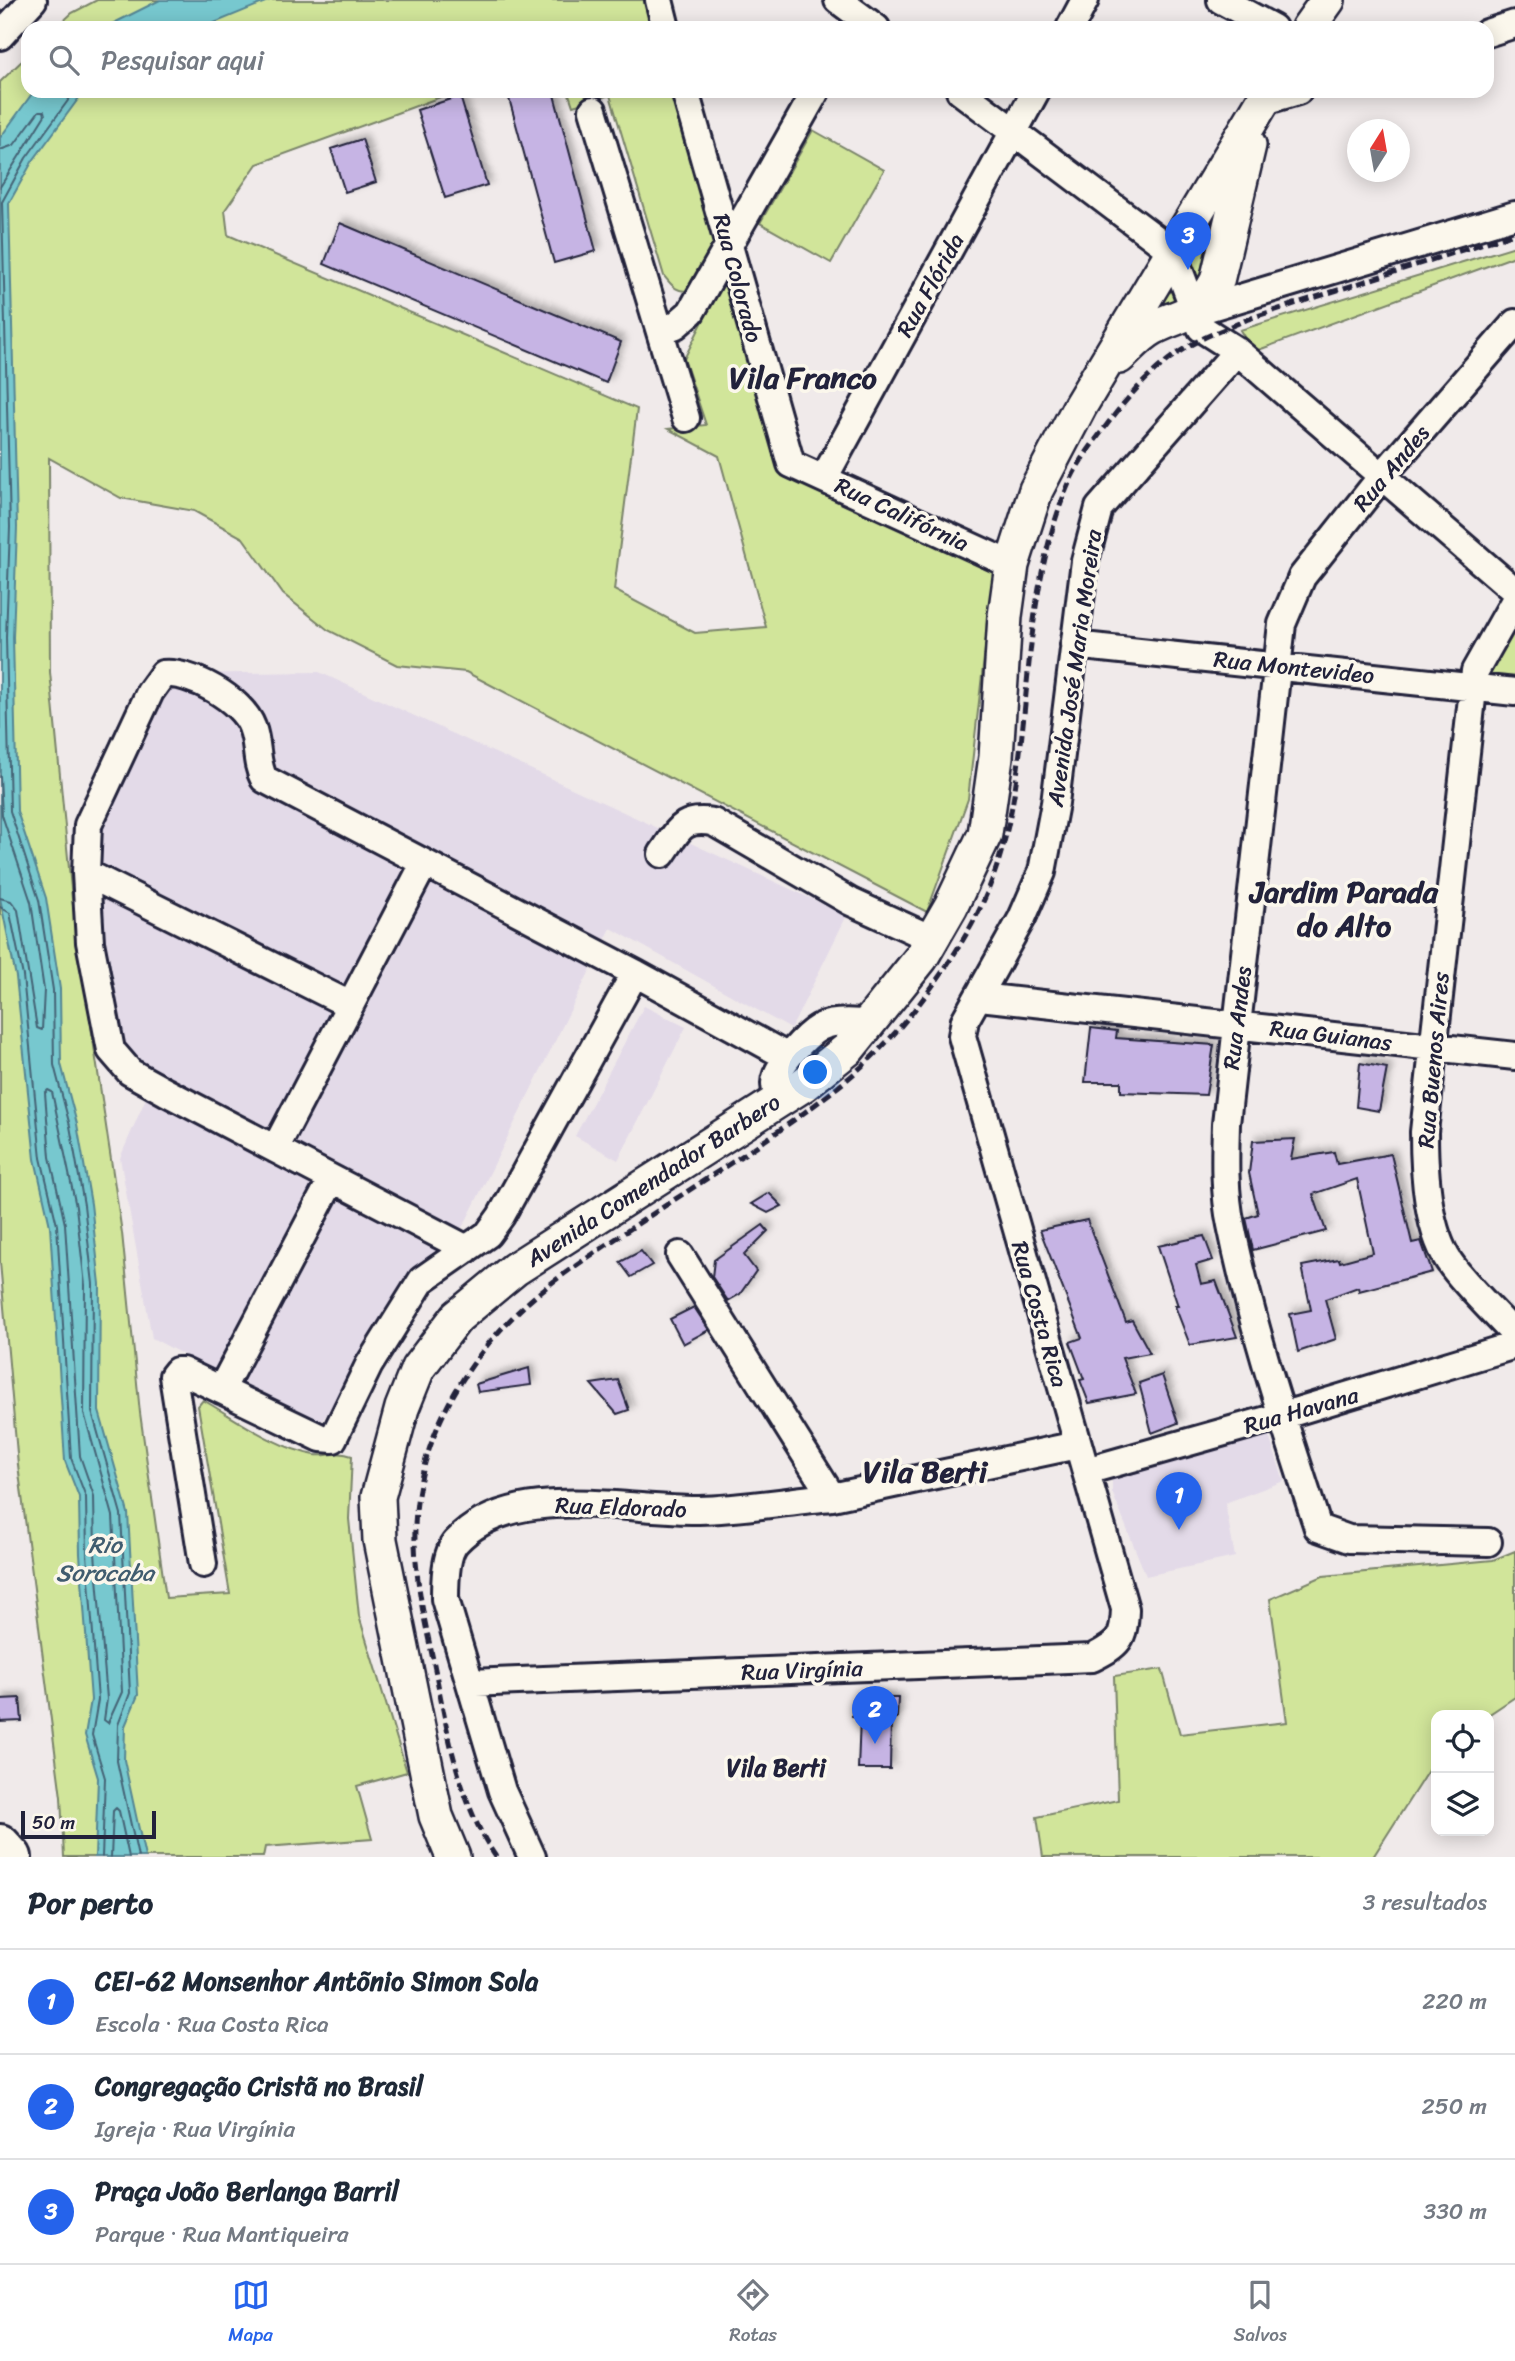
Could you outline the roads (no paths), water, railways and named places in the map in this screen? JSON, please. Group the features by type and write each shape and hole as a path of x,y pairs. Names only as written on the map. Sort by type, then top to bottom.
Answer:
{"highway":[{"path":"0,1844 12,1857"}],"main road":[{"path":"1313,21 1328,0"},
{"name":"Avenida Comendador Barbero","path":"447,1856 436,1816 380,1540 378,1497 389,1450 418,1368 457,1317 515,1269 778,1100 848,1049 870,1024 932,939 985,834 996,757 1005,617 1013,565 1036,490 1172,251 1273,98"},
{"name":"Avenida Comendador Barbero","path":"1101,372 1151,329 1194,312 1217,281 1228,241 1242,165 1274,98"},
{"path":"1190,223 1197,219 1213,222 1221,228 1228,241"}],"street":[{"path":"0,36 33,0"},
{"path":"659,0 664,21"},
{"path":"1074,21 1085,0"},
{"path":"1222,0 1260,21"},
{"path":"1494,31 1515,24"},
{"name":"Rua Colorado","path":"687,98 791,464"},
{"path":"660,331 676,324 691,312 812,98"},
{"path":"969,98 1172,251 1201,328 1237,351 1515,591"},
{"name":"Rua Flórida","path":"824,478 1032,98"},
{"path":"593,110 686,418"},
{"path":"1194,312 1515,215"},
{"name":"Rua Andes","path":"1488,1542 1349,1539 1318,1528 1282,1416 1231,1224 1226,1124 1235,1024 1252,902 1282,624 1302,577 1383,475 1515,323"},
{"name":"Avenida José Maria Moreira","path":"980,998 1042,872 1055,803 1085,562 1099,508 1237,351"},
{"name":"Rua Califórnia","path":"791,464 1013,565"},
{"name":"Rua Buenos Aires","path":"1515,600 1481,659 1473,687 1424,1132 1424,1173 1434,1224 1451,1266 1515,1335"},
{"name":"Rua Montevideo","path":"1074,645 1276,664 1515,692"},
{"path":"467,1249 130,1072 111,1050 90,942 86,873 88,825 150,692 163,674 177,672 233,700 251,724 257,766 264,779 635,973 788,1057"},
{"path":"662,854 684,823 698,819 713,822 851,902 932,939"},
{"path":"275,1149 424,864"},
{"path":"86,873 350,1005"},
{"path":"203,1564 173,1376 177,1371 183,1371 321,1438 333,1439 369,1365 422,1280 488,1234 501,1216 635,973"},
{"name":"Rua Guianas","path":"980,998 1515,1056"},
{"name":"Rua Costa Rica","path":"980,998 965,1020 962,1036 1125,1609 1124,1633"},
{"path":"778,1100 775,1084 788,1057 820,1027 849,1021 870,1024"},
{"path":"221,1390 332,1179"},
{"path":"680,1255 832,1497"},
{"name":"Rua Havana","path":"1086,1471 1282,1416 1515,1345"},
{"name":"Rua Eldorado","path":"532,1857 502,1791 444,1599 446,1574 455,1543 477,1527 504,1513 555,1503 699,1510 832,1497 1077,1445"},
{"name":"Rua Virgínia","path":"470,1683 1092,1658 1113,1647 1124,1633"}],"water":[{"path":"160,0 270,0 219,21 118,21"},
{"name":"Rio Sorocaba","path":"29,98 79,98 32,162 9,203 17,527 13,637 17,811 46,898 60,989 61,1064 77,1124 91,1204 100,1284 99,1411 128,1513 138,1695 125,1726 124,1760 145,1857 95,1857 98,1778 85,1735 91,1700 80,1554 79,1497 65,1461 50,1226 35,1159 16,977 0,898 0,138"}],"railway":[{"path":"496,1857 482,1834 461,1784 425,1620 416,1558 415,1527 427,1457 455,1392 474,1362 522,1308 568,1271 762,1143 839,1086 894,1034 940,975 981,906 1002,851 1014,794 1038,591 1059,508 1084,457 1130,396 1172,357 1196,342 1248,319 1515,233"}],"place":[{"name":"Praça João Berlanga Barril","path":"1188,270"},
{"name":"CEI-62 Monsenhor Antõnio Simon Sola","path":"1179,1530"},
{"name":"Congregação Cristã no Brasil","path":"875,1744"}],"district":[{"name":"Vila Franco","path":"803,378"},
{"name":"Jardim Parada do Alto","path":"1344,909"},
{"name":"Vila Berti","path":"925,1472"},
{"name":"Vila Berti","path":"776,1768"}]}
